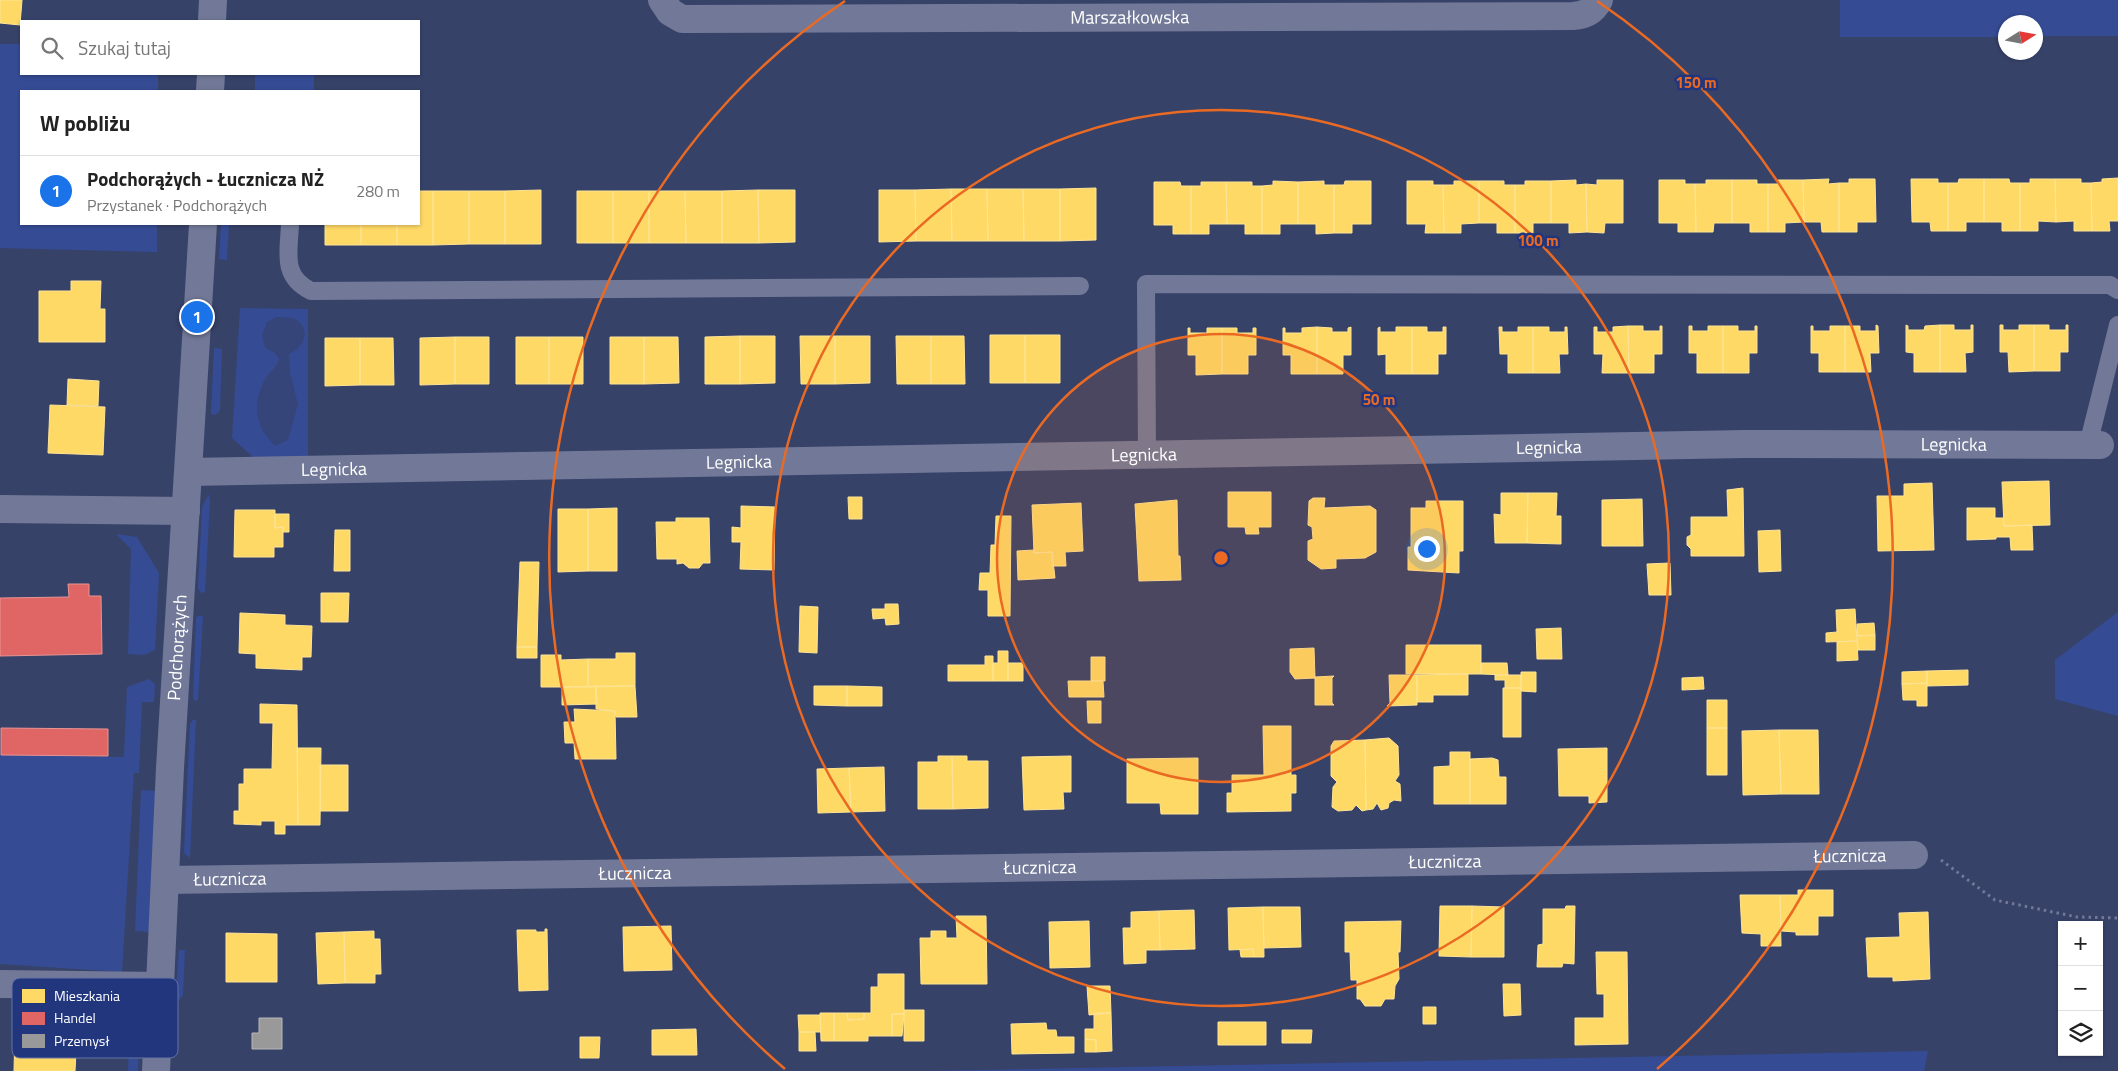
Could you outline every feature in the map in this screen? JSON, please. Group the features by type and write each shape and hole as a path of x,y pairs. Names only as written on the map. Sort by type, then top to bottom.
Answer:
{"street":[{"path":"212,20 213,0"},
{"name":"Marszałkowska","path":"662,0 670,12 682,18 1573,16 1587,14 1595,8 1599,0"},
{"path":"210,90 211,75"},
{"name":"Podchorążych","path":"161,978 171,759 203,225"},
{"name":"Legnicka","path":"189,472 1745,444 2094,445"},
{"path":"0,509 186,511"},
{"name":"Łucznicza","path":"166,880 1914,855"},
{"name":"Podchorążych","path":"156,1071 157,1058"}],"lane":[{"path":"290,225 288,262 291,274 299,285 312,291 1080,286"},
{"path":"1147,456 1146,284 2110,285 2118,290"},
{"path":"2094,445 2118,325"}],"path":[{"path":"1914,855 1939,858 1995,900 2077,917 2118,918"}],"shaded area":[{"path":"1840,0 2118,0 2118,36 2043,36 2043,15 1998,15 1998,37 1840,37"},
{"path":"0,44 20,44 20,75 158,75 158,90 20,90 20,225 157,225 157,252 0,248"},
{"path":"255,75 314,75 314,90 255,90"},
{"path":"221,225 229,225 227,260 219,259"},
{"path":"240,308 308,309 308,457 254,458 232,438"},
{"path":"276,317 297,320 305,331 305,336 301,345 289,354 290,373 298,404 288,440 275,446 263,431 257,407 260,390 264,381 279,359 275,353 265,348 262,335 267,322"},
{"path":"214,348 222,349 220,411 215,415 211,414"},
{"path":"209,494 205,592 201,593 198,588 202,507"},
{"path":"116,534 137,537 159,573 155,650 144,655 128,654 131,549"},
{"path":"2118,612 2118,716 2055,699 2055,660"},
{"path":"203,616 198,700 195,701 193,698 196,618"},
{"path":"149,679 155,684 154,702 142,702 139,773 134,773 122,972 0,964 0,755 124,757 127,687"},
{"path":"193,720 196,720 190,858 184,853 190,724"},
{"path":"141,790 158,791 150,932 135,931"},
{"path":"179,950 185,950 183,995 178,1002"},
{"path":"1928,1051 1924,1071 930,1071"},
{"path":"129,1058 139,1058 138,1071 128,1071"}],"building: Mieszkania":[{"path":"0,0 22,0 20,25 0,23"},
{"path":"2118,178 2118,221 2109,221 2110,231 2092,231 2091,183 2102,182 2102,179"},
{"path":"1829,179 1828,184 1839,183 1839,232 1822,232 1821,222 1804,222 1803,180"},
{"path":"1849,179 1875,179 1876,222 1857,222 1857,232 1839,232 1839,183 1849,183"},
{"path":"1911,179 1938,179 1938,183 1948,183 1948,231 1931,231 1930,222 1912,222"},
{"path":"1959,179 1984,179 1984,222 1966,222 1966,231 1948,231 1948,183 1958,183"},
{"path":"1984,179 2009,179 2010,183 2020,183 2020,231 2002,231 2002,222 1984,222"},
{"path":"2030,179 2055,179 2056,222 2038,221 2038,231 2020,231 2020,183 2030,183"},
{"path":"2055,179 2081,179 2081,183 2091,183 2092,231 2074,231 2074,221 2056,222"},
{"path":"1576,180 1576,185 1586,184 1587,232 1569,233 1569,223 1551,223 1551,181"},
{"path":"1597,180 1623,180 1623,223 1605,223 1604,233 1587,232 1586,184 1597,185"},
{"path":"1659,180 1685,180 1685,184 1695,184 1696,232 1678,232 1678,223 1659,223"},
{"path":"1706,180 1732,180 1732,223 1714,223 1713,232 1696,232 1695,184 1706,184"},
{"path":"1732,180 1757,180 1757,184 1768,184 1768,232 1750,232 1750,223 1732,223"},
{"path":"1778,180 1803,180 1804,222 1785,223 1785,232 1768,232 1768,184 1778,184"},
{"path":"1273,181 1298,182 1298,224 1280,224 1280,234 1262,234 1262,186 1273,185"},
{"path":"1324,181 1324,185 1334,185 1334,233 1316,234 1316,224 1298,224 1298,182"},
{"path":"1345,181 1371,181 1371,224 1352,224 1352,233 1334,233 1334,185 1344,185"},
{"path":"1407,181 1433,181 1433,185 1443,185 1444,233 1425,233 1426,224 1407,224"},
{"path":"1454,181 1479,181 1479,223 1461,224 1461,233 1444,233 1443,185 1454,185"},
{"path":"1479,181 1504,181 1504,185 1515,185 1515,233 1497,233 1497,223 1479,223"},
{"path":"1525,181 1551,181 1551,223 1533,223 1533,233 1515,233 1515,185 1525,185"},
{"path":"1154,182 1180,182 1181,186 1191,186 1191,234 1173,234 1173,225 1154,225"},
{"path":"1201,182 1226,182 1227,224 1209,224 1209,234 1191,234 1191,186 1201,186"},
{"path":"1226,182 1252,182 1252,186 1262,186 1262,234 1245,234 1245,224 1227,224"},
{"path":"1096,188 1096,240 1060,241 1060,189"},
{"path":"951,189 952,241 916,241 915,190"},
{"path":"951,189 987,189 988,241 952,241"},
{"path":"987,189 1023,189 1024,241 988,241"},
{"path":"1023,189 1060,189 1060,241 1024,241"},
{"path":"541,190 541,244 505,244 505,191"},
{"path":"758,190 795,190 795,242 759,243"},
{"path":"758,190 759,243 722,243 722,191"},
{"path":"879,190 915,190 916,241 879,242"},
{"path":"420,191 433,191 433,245 397,245 397,225 420,225"},
{"path":"433,191 469,191 469,244 433,245"},
{"path":"469,191 505,191 505,244 469,244"},
{"path":"577,191 613,191 613,243 577,243"},
{"path":"613,191 649,191 649,243 613,243"},
{"path":"649,191 685,191 686,243 649,243"},
{"path":"685,191 722,191 722,243 686,243"},
{"path":"325,225 361,225 361,245 325,245"},
{"path":"361,225 397,225 397,245 361,245"},
{"path":"71,281 101,281 100,309 105,309 105,342 39,342 39,291 71,291"},
{"path":"1876,325 1878,326 1879,353 1870,353 1871,372 1845,372 1845,326 1860,326 1860,331 1876,331"},
{"path":"1906,325 1908,330 1924,330 1925,326 1940,325 1940,372 1914,372 1914,353 1906,352"},
{"path":"1940,325 1954,325 1954,330 1971,330 1971,325 1973,325 1973,352 1965,353 1966,372 1940,372"},
{"path":"2000,325 2003,325 2003,330 2019,330 2019,325 2034,325 2034,371 2009,372 2008,352 2000,352"},
{"path":"2034,325 2049,325 2049,330 2066,330 2066,325 2068,325 2068,352 2060,352 2060,371 2034,371"},
{"path":"1628,326 1629,373 1602,373 1603,354 1594,354 1594,327 1597,327 1597,332 1613,332 1613,327"},
{"path":"1628,326 1643,326 1643,331 1660,331 1660,326 1662,326 1662,354 1654,354 1654,373 1629,373"},
{"path":"1689,326 1692,326 1692,331 1708,331 1708,326 1723,326 1723,373 1697,373 1697,353 1689,353"},
{"path":"1723,326 1738,326 1738,331 1755,331 1755,326 1757,326 1757,353 1749,353 1749,373 1723,373"},
{"path":"1811,326 1813,326 1813,331 1830,331 1830,326 1845,326 1845,372 1819,372 1819,353 1811,353"},
{"path":"1317,327 1317,374 1291,374 1291,355 1283,355 1283,328 1285,328 1285,333 1302,333 1302,328"},
{"path":"1317,327 1332,328 1332,332 1348,332 1348,328 1351,327 1351,355 1343,355 1343,374 1317,374"},
{"path":"1380,327 1380,332 1396,332 1396,327 1412,327 1412,374 1386,374 1386,354 1378,355 1378,328"},
{"path":"1412,327 1427,327 1427,332 1443,332 1443,327 1446,327 1446,354 1438,354 1438,374 1412,374"},
{"path":"1499,327 1502,327 1502,332 1518,332 1518,327 1533,327 1533,373 1508,373 1508,354 1500,354"},
{"path":"1533,327 1549,327 1549,332 1565,332 1565,327 1567,327 1568,354 1559,354 1560,373 1533,373"},
{"path":"1188,328 1190,328 1190,333 1207,333 1207,328 1222,328 1222,374 1196,375 1196,355 1188,355"},
{"path":"1222,328 1237,328 1237,333 1253,333 1253,328 1256,328 1256,355 1248,355 1248,374 1222,374"},
{"path":"990,335 1025,335 1025,383 990,383"},
{"path":"1025,335 1060,335 1060,383 1025,383"},
{"path":"740,336 775,336 775,383 740,384"},
{"path":"740,336 740,384 705,384 705,337"},
{"path":"800,336 835,336 835,384 801,384"},
{"path":"835,336 870,336 870,383 835,384"},
{"path":"896,336 931,336 931,384 897,384"},
{"path":"931,336 964,336 965,384 931,384"},
{"path":"455,337 455,384 420,385 420,338"},
{"path":"455,337 489,337 489,384 455,384"},
{"path":"516,337 549,337 549,384 516,384"},
{"path":"549,337 583,337 583,384 549,384"},
{"path":"610,337 644,337 644,384 610,384"},
{"path":"644,337 678,337 679,383 644,384"},
{"path":"325,338 360,338 360,385 325,386"},
{"path":"360,338 393,338 394,385 360,385"},
{"path":"68,379 99,381 98,406 67,405"},
{"path":"50,405 105,407 103,455 48,453"},
{"path":"2049,481 2050,525 2004,526 2002,482"},
{"path":"1932,483 1934,550 1878,551 1877,496 1904,496 1904,484"},
{"path":"1743,488 1744,556 1691,556 1691,549 1687,545 1687,537 1691,535 1691,517 1728,517 1727,490"},
{"path":"1228,492 1271,492 1271,527 1258,527 1259,534 1246,534 1245,527 1228,527"},
{"path":"1501,493 1528,493 1527,543 1495,543 1494,514 1501,515"},
{"path":"1528,493 1557,493 1556,516 1561,516 1561,544 1527,543"},
{"path":"848,497 862,497 862,519 849,519"},
{"path":"1313,498 1325,498 1324,508 1370,506 1376,510 1376,552 1365,558 1336,559 1336,568 1321,569 1308,560 1308,541 1313,539 1312,527 1308,525 1309,501"},
{"path":"1642,499 1643,546 1602,546 1602,500"},
{"path":"1177,500 1178,556 1180,556 1181,580 1139,581 1135,504"},
{"path":"1426,501 1463,501 1463,551 1459,551 1459,573 1408,570 1408,547 1411,547 1411,508 1426,508"},
{"path":"1081,503 1083,551 1065,552 1066,566 1052,566 1052,552 1034,553 1032,505"},
{"path":"741,506 775,507 774,570 740,569 741,542 732,542 732,527 741,528"},
{"path":"617,508 617,571 588,571 588,509"},
{"path":"1967,508 1995,508 1995,518 2003,518 2004,526 2032,525 2033,550 2011,550 2010,537 1967,540"},
{"path":"558,509 588,509 588,571 558,572"},
{"path":"235,510 275,510 275,528 283,527 283,547 274,547 274,557 234,557"},
{"path":"275,514 289,514 289,532 283,532 283,527 275,528"},
{"path":"996,516 1011,516 1010,616 988,616 988,590 979,590 980,573 990,573 991,545 995,545"},
{"path":"676,518 709,518 710,563 703,563 699,568 689,568 683,563 677,564 677,559 657,559 656,522 676,522"},
{"path":"335,530 350,530 350,571 334,571"},
{"path":"1780,530 1781,571 1759,572 1758,531"},
{"path":"1034,550 1034,553 1052,552 1055,578 1018,580 1017,551"},
{"path":"520,562 539,562 537,647 517,647"},
{"path":"1670,563 1671,595 1649,595 1647,564"},
{"path":"321,593 349,593 348,622 321,622"},
{"path":"885,604 898,604 899,624 886,625 885,618 873,619 872,609 885,609"},
{"path":"800,606 818,607 817,653 799,652"},
{"path":"1855,609 1857,641 1826,642 1826,633 1837,632 1836,610"},
{"path":"240,613 285,615 285,625 312,626 311,657 302,657 302,670 256,668 256,654 239,653"},
{"path":"1874,623 1875,635 1857,636 1857,624"},
{"path":"1561,628 1562,659 1537,659 1536,629"},
{"path":"1875,635 1875,650 1858,650 1857,636"},
{"path":"1857,641 1858,660 1837,661 1837,642"},
{"path":"1406,645 1481,645 1481,674 1406,674"},
{"path":"517,647 537,647 537,658 517,658"},
{"path":"1314,648 1315,678 1295,679 1290,672 1290,649"},
{"path":"998,651 1008,651 1008,681 993,681 993,663 998,663"},
{"path":"616,653 635,653 635,686 588,687 588,659 616,659"},
{"path":"541,655 561,655 561,660 588,659 588,687 541,687"},
{"path":"985,656 993,656 993,681 948,681 948,665 985,665"},
{"path":"1091,657 1105,657 1105,681 1091,681"},
{"path":"1008,663 1023,663 1023,681 1008,681"},
{"path":"1481,663 1507,663 1508,675 1481,674"},
{"path":"1968,670 1968,685 1927,686 1927,671"},
{"path":"1927,671 1927,683 1902,684 1902,672"},
{"path":"1521,672 1536,672 1536,692 1521,691"},
{"path":"1468,674 1468,695 1433,695 1433,702 1417,702 1417,675"},
{"path":"1389,675 1417,675 1417,705 1387,706 1390,703"},
{"path":"1495,675 1521,675 1521,688 1505,688 1505,680 1495,680"},
{"path":"1334,676 1332,678 1332,703 1334,705 1315,705 1315,677"},
{"path":"1703,677 1704,689 1682,690 1682,678"},
{"path":"1068,681 1103,681 1104,697 1069,697"},
{"path":"1927,683 1927,706 1917,706 1917,700 1903,700 1902,684"},
{"path":"596,686 597,704 562,705 562,687"},
{"path":"596,686 635,686 637,717 616,717 615,711 596,709"},
{"path":"814,686 847,686 847,706 814,705"},
{"path":"847,686 882,687 882,706 847,706"},
{"path":"1503,688 1521,688 1521,737 1503,737"},
{"path":"1707,700 1727,700 1727,728 1707,728"},
{"path":"1087,701 1101,701 1101,723 1088,723"},
{"path":"260,704 297,705 298,825 285,825 285,834 275,834 275,821 261,821 261,825 234,824 234,811 239,811 239,784 244,784 244,769 272,769 273,723 260,723"},
{"path":"574,709 615,711 616,759 575,759 574,743 565,743 564,722 575,722"},
{"path":"1263,726 1291,726 1291,775 1296,775 1296,793 1291,793 1291,811 1227,812 1227,793 1232,793 1232,775 1264,775"},
{"path":"1707,728 1727,728 1727,775 1707,775"},
{"path":"1779,730 1781,794 1743,795 1742,731"},
{"path":"1779,730 1818,730 1819,794 1781,794"},
{"path":"1389,738 1398,746 1399,775 1395,781 1400,784 1401,801 1394,800 1389,803 1388,808 1381,810 1377,803 1373,809 1366,810 1365,740"},
{"path":"1365,740 1366,810 1362,811 1356,805 1352,810 1338,811 1332,807 1333,787 1337,782 1331,776 1331,746 1334,741"},
{"path":"297,748 321,748 320,825 298,825"},
{"path":"1607,748 1607,802 1589,803 1589,796 1559,796 1558,749"},
{"path":"1450,752 1470,752 1470,804 1434,804 1434,767 1450,766"},
{"path":"938,756 952,756 953,809 918,809 918,762 938,762"},
{"path":"952,756 967,756 967,761 988,761 988,808 953,809"},
{"path":"1071,756 1071,792 1063,792 1064,809 1024,810 1022,757"},
{"path":"1198,758 1198,814 1161,814 1160,803 1127,803 1127,759"},
{"path":"1492,758 1498,760 1499,777 1506,777 1506,804 1470,804 1470,759"},
{"path":"320,765 348,765 348,811 320,811"},
{"path":"884,767 885,811 851,812 849,768"},
{"path":"849,768 851,812 818,813 817,769"},
{"path":"1798,890 1833,890 1833,916 1818,916 1818,935 1796,935 1796,932 1781,931 1780,895 1798,895"},
{"path":"1740,895 1780,895 1781,946 1761,946 1761,934 1742,933"},
{"path":"1440,906 1472,906 1471,957 1439,956"},
{"path":"1472,906 1504,907 1504,957 1471,957"},
{"path":"1566,906 1575,906 1574,964 1563,963 1562,967 1537,967 1538,945 1543,944 1543,909 1565,909"},
{"path":"1263,907 1300,907 1301,947 1264,948"},
{"path":"1263,907 1264,957 1254,957 1253,949 1229,950 1228,908"},
{"path":"1194,910 1195,949 1160,950 1159,911"},
{"path":"1159,911 1160,950 1146,950 1146,963 1124,964 1123,928 1131,928 1131,912"},
{"path":"1928,912 1930,979 1893,981 1893,977 1868,977 1866,938 1900,937 1899,913"},
{"path":"956,916 986,916 987,984 921,984 920,938 931,938 931,931 946,931 946,938 957,938"},
{"path":"1089,921 1090,967 1050,968 1049,922"},
{"path":"1401,921 1400,952 1398,952 1399,979 1395,986 1394,999 1385,999 1381,1006 1365,1006 1360,999 1357,999 1357,980 1351,980 1350,952 1345,952 1345,922"},
{"path":"671,926 672,970 624,971 623,927"},
{"path":"545,929 547,929 548,990 519,991 517,930 545,932"},
{"path":"374,931 374,939 380,939 381,974 375,974 375,983 345,983 344,932"},
{"path":"344,932 345,983 318,984 316,933"},
{"path":"226,933 277,934 277,982 226,982"},
{"path":"1253,949 1254,957 1241,957 1240,950"},
{"path":"1596,952 1627,952 1628,1044 1575,1045 1575,1018 1604,1018 1604,994 1597,994"},
{"path":"878,974 904,974 904,1014 892,1014 892,1036 868,1036 868,1041 834,1041 834,1013 847,1013 848,1020 864,1019 864,1013 871,1013 871,987 878,987"},
{"path":"1503,984 1520,984 1521,1015 1504,1016"},
{"path":"1087,986 1110,986 1111,1013 1089,1015"},
{"path":"1423,1007 1436,1007 1436,1024 1423,1024"},
{"path":"904,1010 924,1010 924,1041 904,1041"},
{"path":"820,1013 834,1013 834,1041 821,1041"},
{"path":"847,1013 864,1013 864,1019 848,1020"},
{"path":"1094,1013 1111,1013 1112,1051 1096,1052 1096,1040 1085,1039 1085,1029 1094,1029"},
{"path":"892,1014 904,1014 902,1036 892,1036"},
{"path":"798,1015 820,1015 821,1032 799,1032"},
{"path":"1218,1022 1266,1022 1266,1045 1218,1045"},
{"path":"1046,1023 1047,1030 1056,1030 1057,1037 1074,1037 1074,1053 1012,1054 1011,1024"},
{"path":"696,1029 697,1055 652,1055 652,1030"},
{"path":"1282,1030 1312,1030 1311,1043 1282,1043"},
{"path":"799,1032 815,1032 816,1051 799,1051"},
{"path":"580,1037 600,1037 599,1058 580,1058"},
{"path":"1085,1039 1096,1040 1096,1052 1085,1052"},
{"path":"14,1058 76,1058 75,1071 14,1071"}],"building: Handel":[{"path":"68,584 89,584 89,596 101,596 102,654 0,656 0,598 69,597"},
{"path":"1,728 108,729 108,756 1,755"}],"building: Przemysł":[{"path":"259,1018 282,1018 282,1049 252,1049 252,1033 259,1033"}],"place":[{"name":"Podchorążych - Łucznicza NŻ","path":"197,317"}]}
